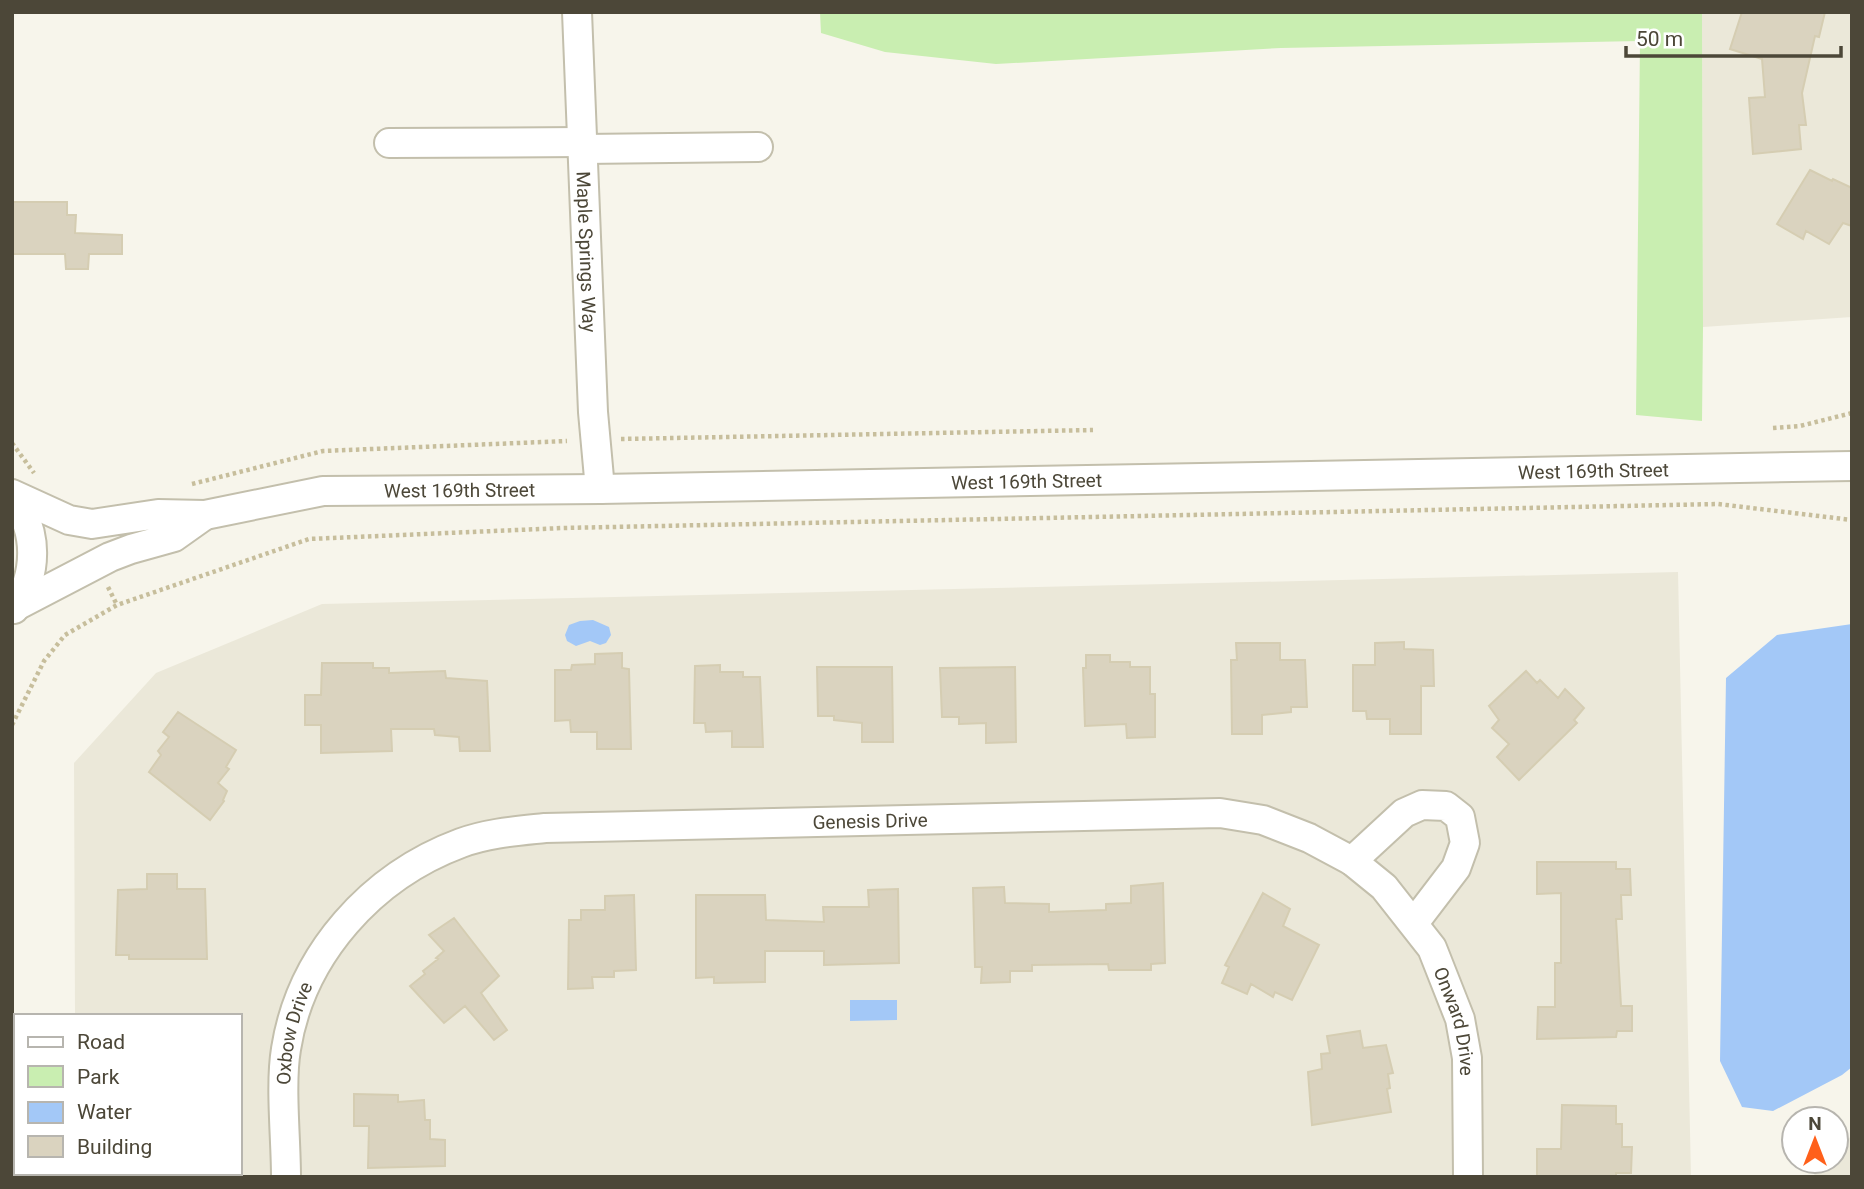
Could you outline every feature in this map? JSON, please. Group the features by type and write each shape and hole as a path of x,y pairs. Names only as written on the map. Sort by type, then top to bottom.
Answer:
{"street":[{"name":"Maple Springs Way","path":"578,12 593,412 600,489"},
{"path":"389,143 758,147"},
{"name":"West 169th Street","path":"12,496 69,520 92,524 159,514 205,515 323,491 600,489 1852,466"},
{"path":"12,496 32,535 33,566 24,595 14,609"},
{"name":"West 169th Street","path":"14,609 110,557 174,537 205,515"},
{"path":"1352,861 1404,813 1422,805 1446,806 1460,817 1465,843 1456,868 1414,923"},
{"name":"Genesis Drive","path":"359,907 400,874 461,843 487,836 545,828 1220,813 1263,820 1309,838 1352,861 1384,887"},
{"name":"Onward Drive","path":"1384,887 1432,948 1460,1020 1467,1058 1468,1177"},
{"name":"Oxbow Drive","path":"286,1177 285,1070 291,1025 302,995 321,958 359,907"}],"path":[{"path":"1773,428 1800,426 1852,413"},
{"path":"187,485 323,451 596,439 1093,430"},
{"path":"12,443 37,477"},
{"path":"12,725 44,661 65,635 117,606 309,539 591,527 1718,504 1852,520"}],"shaded area":[{"path":"1702,12 1852,12 1852,317 1703,327"},
{"path":"1678,572 1691,1177 75,1177 242,1175 242,1014 75,1014 74,763 156,673 322,604"},
{"path":"1852,1135 1852,1177 1812,1177 1850,1175"}],"green space":[{"path":"820,12 1702,12 1702,421 1636,415 1640,41 1281,48 996,64 885,52 821,33"}],"water":[{"path":"593,620 609,627 611,635 606,643 600,645 590,641 576,646 567,641 565,635 569,625"},
{"path":"1852,624 1852,1067 1842,1075 1773,1111 1742,1107 1720,1061 1726,678 1777,635"},
{"path":"850,1000 897,1000 897,1020 850,1021"}],"building":[{"path":"1742,12 1825,12 1819,37 1815,36 1802,93 1806,125 1799,125 1801,149 1753,154 1749,98 1765,97 1762,59 1730,49"},
{"path":"1810,170 1852,188 1852,226 1843,223 1829,244 1806,231 1803,239 1777,224"},
{"path":"12,202 67,202 67,215 76,215 75,233 122,235 122,254 89,254 88,269 66,269 65,254 12,254"},
{"path":"1404,642 1404,649 1433,650 1434,686 1421,686 1421,734 1390,734 1390,719 1367,719 1366,711 1353,711 1353,665 1375,665 1375,643"},
{"path":"1236,643 1280,643 1280,660 1305,660 1307,707 1291,707 1291,712 1262,715 1262,734 1232,734 1231,660 1237,660"},
{"path":"622,653 622,668 629,669 631,749 597,749 597,732 571,732 570,720 555,721 555,670 571,670 572,665 595,664 595,654"},
{"path":"1086,655 1110,655 1110,662 1130,662 1130,667 1150,667 1150,694 1155,694 1155,737 1127,738 1126,724 1085,726 1083,668 1086,668"},
{"path":"322,663 373,663 373,668 389,668 389,673 445,671 446,678 487,681 490,751 460,751 459,737 435,735 434,729 391,729 392,751 321,753 321,725 305,725 305,695 321,695"},
{"path":"720,665 720,672 743,672 743,677 760,677 763,747 732,747 732,731 706,732 705,723 694,723 695,666"},
{"path":"817,667 892,667 893,742 862,742 862,723 834,720 834,716 818,716"},
{"path":"1015,667 1016,742 986,743 986,723 959,724 959,717 942,717 940,668"},
{"path":"1526,671 1537,683 1540,680 1558,698 1565,689 1584,708 1574,720 1577,723 1519,780 1497,757 1509,744 1492,728 1499,720 1489,706"},
{"path":"178,712 236,750 226,767 229,769 218,783 227,791 224,801 210,820 149,772 161,755 158,751 169,737 163,732"},
{"path":"1537,862 1616,862 1616,869 1630,869 1631,895 1621,895 1622,919 1616,919 1621,1006 1632,1006 1632,1031 1617,1031 1616,1037 1537,1039 1538,1007 1555,1007 1555,963 1561,963 1561,893 1537,894"},
{"path":"147,874 177,874 177,889 205,889 207,959 129,959 129,955 116,955 118,890 147,889"},
{"path":"1163,883 1165,963 1151,964 1151,970 1109,970 1108,964 1032,965 1032,971 1010,971 1010,982 981,983 982,967 975,967 973,888 1004,887 1005,903 1049,904 1049,912 1106,910 1106,904 1131,903 1131,886"},
{"path":"898,889 899,963 824,965 824,951 765,951 765,982 714,983 714,977 696,978 696,895 765,895 766,920 824,922 823,907 869,907 868,890"},
{"path":"1263,893 1290,909 1283,926 1319,945 1292,1000 1275,992 1273,997 1251,984 1247,994 1222,983 1229,967 1225,965"},
{"path":"634,895 636,970 614,971 614,977 592,977 593,988 568,989 569,920 581,920 581,910 605,910 605,896"},
{"path":"454,918 499,976 481,993 507,1030 494,1040 465,1006 444,1023 410,986 425,974 423,971 444,951 429,935"},
{"path":"1360,1031 1363,1048 1386,1045 1393,1073 1388,1074 1390,1088 1387,1089 1391,1112 1312,1125 1308,1072 1322,1069 1321,1054 1330,1053 1327,1036"},
{"path":"354,1094 398,1095 398,1102 424,1100 425,1120 430,1120 430,1139 445,1140 445,1166 368,1168 369,1126 354,1126"},
{"path":"1562,1105 1616,1106 1616,1124 1622,1124 1622,1147 1632,1147 1631,1173 1616,1173 1616,1177 1537,1177 1537,1149 1561,1149"}]}
